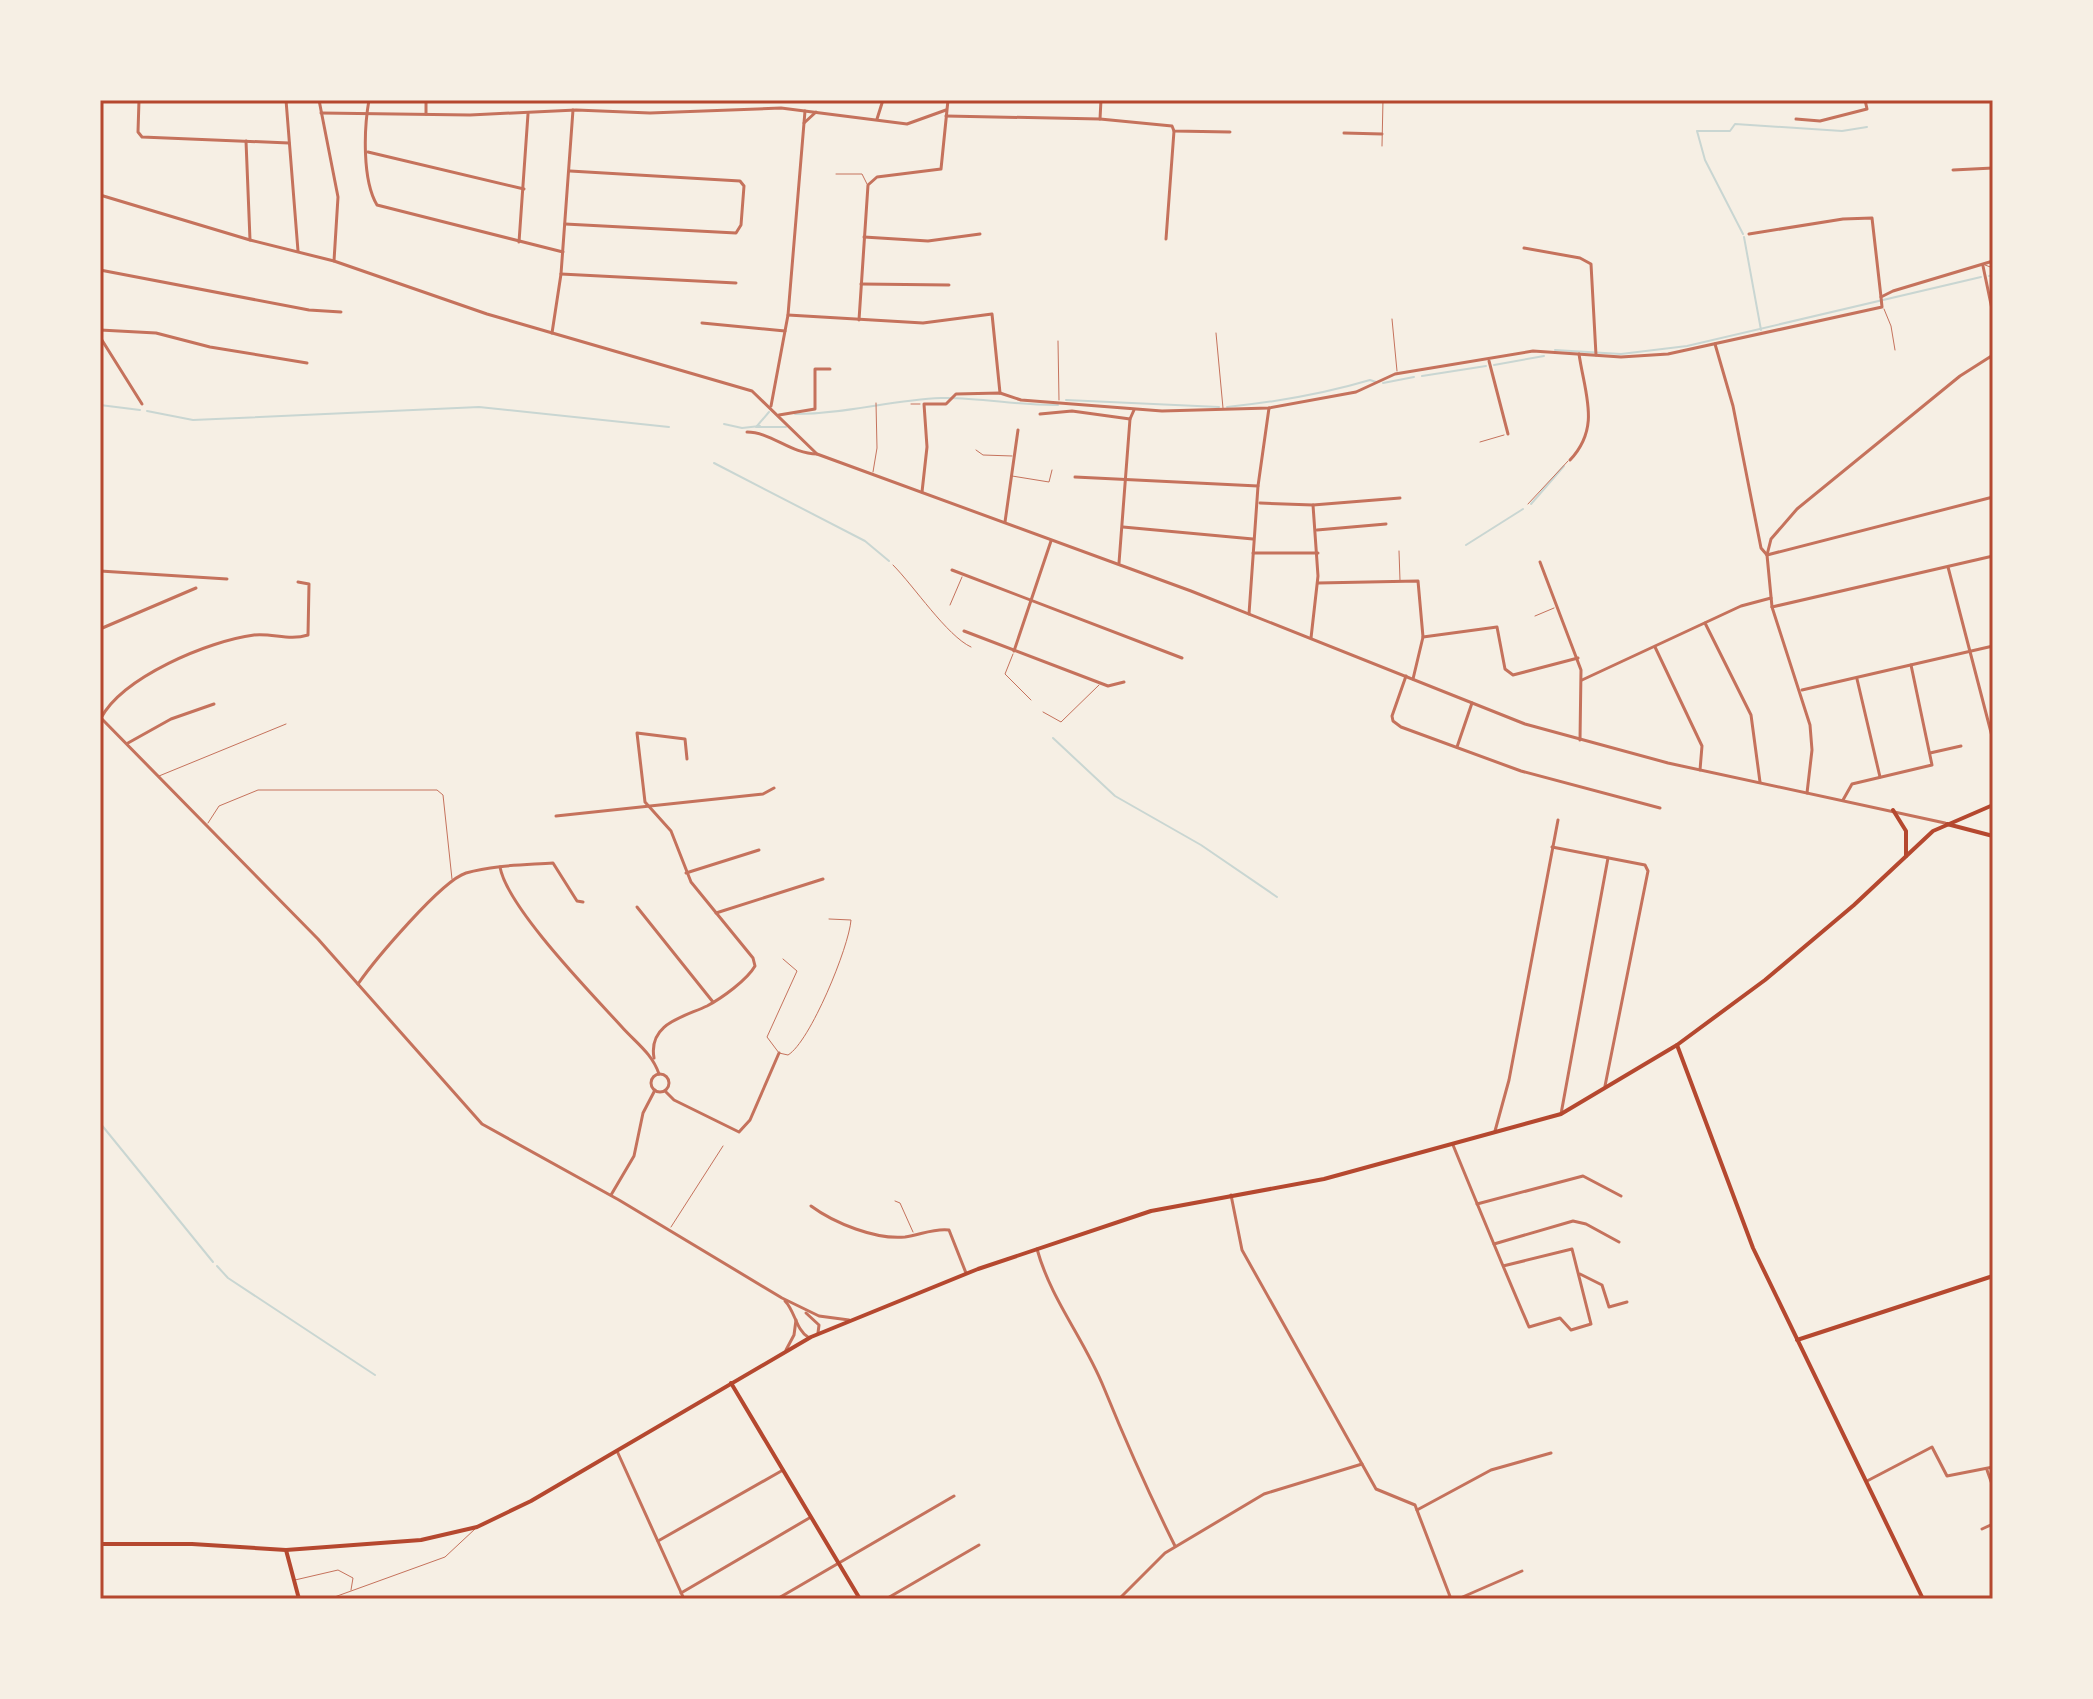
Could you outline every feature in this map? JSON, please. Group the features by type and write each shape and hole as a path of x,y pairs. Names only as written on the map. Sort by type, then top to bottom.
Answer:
{"main road":[{"path":"100,1544 192,1544 286,1550 421,1540 477,1527 531,1501 818,1333 966,1273 1151,1211 1324,1179 1561,1114 1677,1045 1788,963 1945,823 1993,805"},
{"path":"1893,810 1906,831 1905,857"},
{"path":"1945,823 1993,836"},
{"path":"1677,1045 1748,1236 1923,1599"},
{"path":"1797,1340 1993,1276"},
{"path":"731,1383 860,1599"},
{"path":"286,1550 299,1599"}],"street":[{"path":"139,100 138,132 142,137 289,143"},
{"path":"286,100 298,252"},
{"path":"319,100 338,197 334,261"},
{"path":"369,100 367,152 372,198 381,208 563,252"},
{"path":"426,100 426,114"},
{"path":"552,333 561,274 576,100"},
{"path":"754,100 755,110"},
{"path":"876,120 883,100"},
{"path":"859,320 868,185 877,177 941,169 948,100"},
{"path":"1100,119 1101,100"},
{"path":"1796,119 1820,121 1867,109 1865,100"},
{"path":"321,113 528,114 574,110 650,113 755,110 816,112 907,124 946,110"},
{"path":"771,406 788,315 805,111"},
{"path":"804,123 816,112"},
{"path":"519,242 528,114"},
{"path":"946,116 1100,119 1172,126 1166,239"},
{"path":"1174,131 1230,132"},
{"path":"1344,133 1382,134"},
{"path":"246,141 250,240"},
{"path":"367,152 524,189"},
{"path":"1953,170 1993,168"},
{"path":"565,224 736,233 741,225 742,182 570,171"},
{"path":"100,195 250,240 334,261 552,333 738,386 756,393 817,454"},
{"path":"922,492 927,447 924,404 946,404 956,394 1000,393 1021,400 1134,410 1269,408 1356,392 1397,374 1533,351 1637,357 1715,344 1882,307 1872,218 1843,219 1749,234"},
{"path":"864,237 930,241 980,234"},
{"path":"1524,248 1590,262 1596,353"},
{"path":"1881,299 1993,261"},
{"path":"1984,266 1993,314"},
{"path":"100,270 296,308 341,312"},
{"path":"561,274 736,283"},
{"path":"861,284 949,285"},
{"path":"788,315 923,323 992,314 1000,393"},
{"path":"702,323 785,331"},
{"path":"100,330 156,333 210,347 307,363"},
{"path":"100,337 142,404"},
{"path":"1715,344 1733,406 1761,548 1767,555"},
{"path":"1570,460 1583,445 1590,427 1579,354"},
{"path":"1807,793 1812,740 1800,691 1772,607 1767,555 1775,531 1797,509 1960,376 1993,355"},
{"path":"1488,359 1508,434"},
{"path":"779,415 815,409 815,369 830,369"},
{"path":"1249,614 1258,486 1269,408"},
{"path":"1119,563 1124,479 1130,419 1134,410"},
{"path":"1040,414 1097,412 1130,419"},
{"path":"1005,522 1018,430"},
{"path":"747,432 761,433 804,453 817,454 1119,563 1525,724 1700,770 1945,823"},
{"path":"1075,477 1258,486"},
{"path":"1767,555 1993,497"},
{"path":"1259,503 1313,505 1400,498"},
{"path":"1311,638 1318,583 1313,505"},
{"path":"1317,530 1386,524"},
{"path":"1123,527 1253,539"},
{"path":"1014,651 1052,539"},
{"path":"1253,553 1318,553"},
{"path":"1772,607 1993,556"},
{"path":"1540,562 1554,608 1578,658 1582,680 1580,740"},
{"path":"1948,566 1993,740"},
{"path":"952,570 1182,658"},
{"path":"100,571 227,579"},
{"path":"1318,583 1400,580 1419,583 1423,637 1413,679"},
{"path":"298,582 309,584 308,635 289,639 261,635 245,637 153,670 128,686 101,718 358,984 479,1122 611,1195 782,1298 823,1317 849,1320"},
{"path":"100,629 196,588"},
{"path":"1582,680 1741,606 1771,598"},
{"path":"1705,623 1751,715 1760,782"},
{"path":"1423,637 1497,627 1509,673 1515,675 1578,658"},
{"path":"964,631 1100,683 1112,686 1124,682"},
{"path":"1800,691 1993,646"},
{"path":"1655,647 1699,738 1703,751 1700,770"},
{"path":"1843,800 1852,784 1932,765 1911,665"},
{"path":"1406,676 1393,721 1521,771 1660,808"},
{"path":"1857,678 1880,777"},
{"path":"1457,747 1472,703"},
{"path":"128,743 171,719 214,704"},
{"path":"665,1091 669,1080 659,1074 654,1058 655,1039 666,1025 713,1002 755,966 753,958 686,873 671,831 643,794 638,732 685,739 687,759"},
{"path":"1930,753 1961,746"},
{"path":"556,816 763,794 774,788"},
{"path":"1494,1134 1509,1080 1558,820"},
{"path":"1552,847 1648,868 1604,1090"},
{"path":"686,873 759,850"},
{"path":"1561,1114 1608,858"},
{"path":"358,984 399,934 452,881 466,873 553,863 577,901 583,902"},
{"path":"500,867 509,894 602,1006 654,1058"},
{"path":"716,913 823,879"},
{"path":"637,907 713,1002"},
{"path":"655,1090 665,1091 674,1100 739,1132 750,1120 779,1053"},
{"path":"611,1195 634,1156 643,1113 655,1090 652,1080 659,1074"},
{"path":"1453,1145 1477,1204 1503,1266 1529,1327 1560,1318 1570,1330 1589,1327 1592,1319 1571,1249 1503,1266"},
{"path":"1477,1204 1583,1176 1621,1196"},
{"path":"1231,1195 1242,1250 1376,1489 1412,1502 1417,1510 1451,1599"},
{"path":"811,1206 830,1218 880,1234 915,1235 946,1229 966,1273"},
{"path":"1494,1244 1573,1221 1582,1222 1619,1242"},
{"path":"1036,1249 1053,1292 1104,1388 1132,1461 1175,1546"},
{"path":"1580,1274 1602,1285 1609,1307 1627,1302"},
{"path":"782,1298 796,1318 801,1333 811,1337"},
{"path":"801,1308 819,1325 818,1333"},
{"path":"785,1352 794,1335 796,1318 802,1314 808,1315"},
{"path":"1866,1482 1932,1447 1947,1476 1993,1467"},
{"path":"617,1451 684,1599"},
{"path":"1417,1510 1491,1470 1551,1453"},
{"path":"1119,1599 1175,1546 1264,1494 1362,1464"},
{"path":"658,1541 783,1470"},
{"path":"1987,1470 1993,1487"},
{"path":"777,1599 954,1496"},
{"path":"681,1593 811,1517"},
{"path":"1982,1529 1993,1524"},
{"path":"886,1599 979,1545"},
{"path":"1458,1599 1522,1571"}],"lane":[{"path":"1382,146 1383,100"},
{"path":"836,174 862,174 868,185"},
{"path":"1984,266 1993,268"},
{"path":"1882,307 1888,315 1895,350"},
{"path":"1392,319 1397,374"},
{"path":"1216,333 1223,411"},
{"path":"1058,341 1059,403"},
{"path":"911,404 924,404"},
{"path":"873,475 877,448 876,405"},
{"path":"1480,442 1508,434"},
{"path":"976,450 983,455 1014,456"},
{"path":"1528,504 1570,460"},
{"path":"1012,476 1049,482 1052,470"},
{"path":"1399,551 1400,580"},
{"path":"893,565 919,592 957,641 971,647"},
{"path":"950,605 963,574"},
{"path":"1535,616 1554,608"},
{"path":"1014,651 1005,674 1031,700"},
{"path":"1043,712 1061,722 1100,683"},
{"path":"159,776 286,724"},
{"path":"207,826 219,806 245,793 264,789 440,792 452,881"},
{"path":"783,959 797,971 767,1034 779,1053 788,1055 795,1050 821,1004 845,949 851,920 829,919"},
{"path":"669,1230 723,1146"},
{"path":"895,1201 900,1203 915,1235"},
{"path":"329,1599 445,1557 477,1527"},
{"path":"294,1580 338,1570 353,1578 350,1592"}],"waterway":[{"path":"1743,234 1705,160 1697,131 1730,131 1735,124 1842,131 1867,127"},
{"path":"1744,237 1761,330"},
{"path":"1989,276 1993,275"},
{"path":"1555,350 1621,354 1687,346 1981,277"},
{"path":"1494,365 1544,356"},
{"path":"1422,376 1486,366"},
{"path":"1383,383 1414,377"},
{"path":"1227,407 1299,397 1370,380 1376,382"},
{"path":"795,414 941,398 1058,405"},
{"path":"1066,400 1219,407"},
{"path":"100,405 140,410"},
{"path":"147,411 193,420 479,407 669,427"},
{"path":"757,426 769,412"},
{"path":"724,424 742,428 760,426"},
{"path":"756,427 786,427"},
{"path":"714,463 865,541 889,561"},
{"path":"1531,504 1564,466"},
{"path":"1466,545 1523,509"},
{"path":"1053,738 1115,796 1201,845 1277,897"},
{"path":"100,1123 213,1262"},
{"path":"217,1266 228,1278 375,1375"}]}
